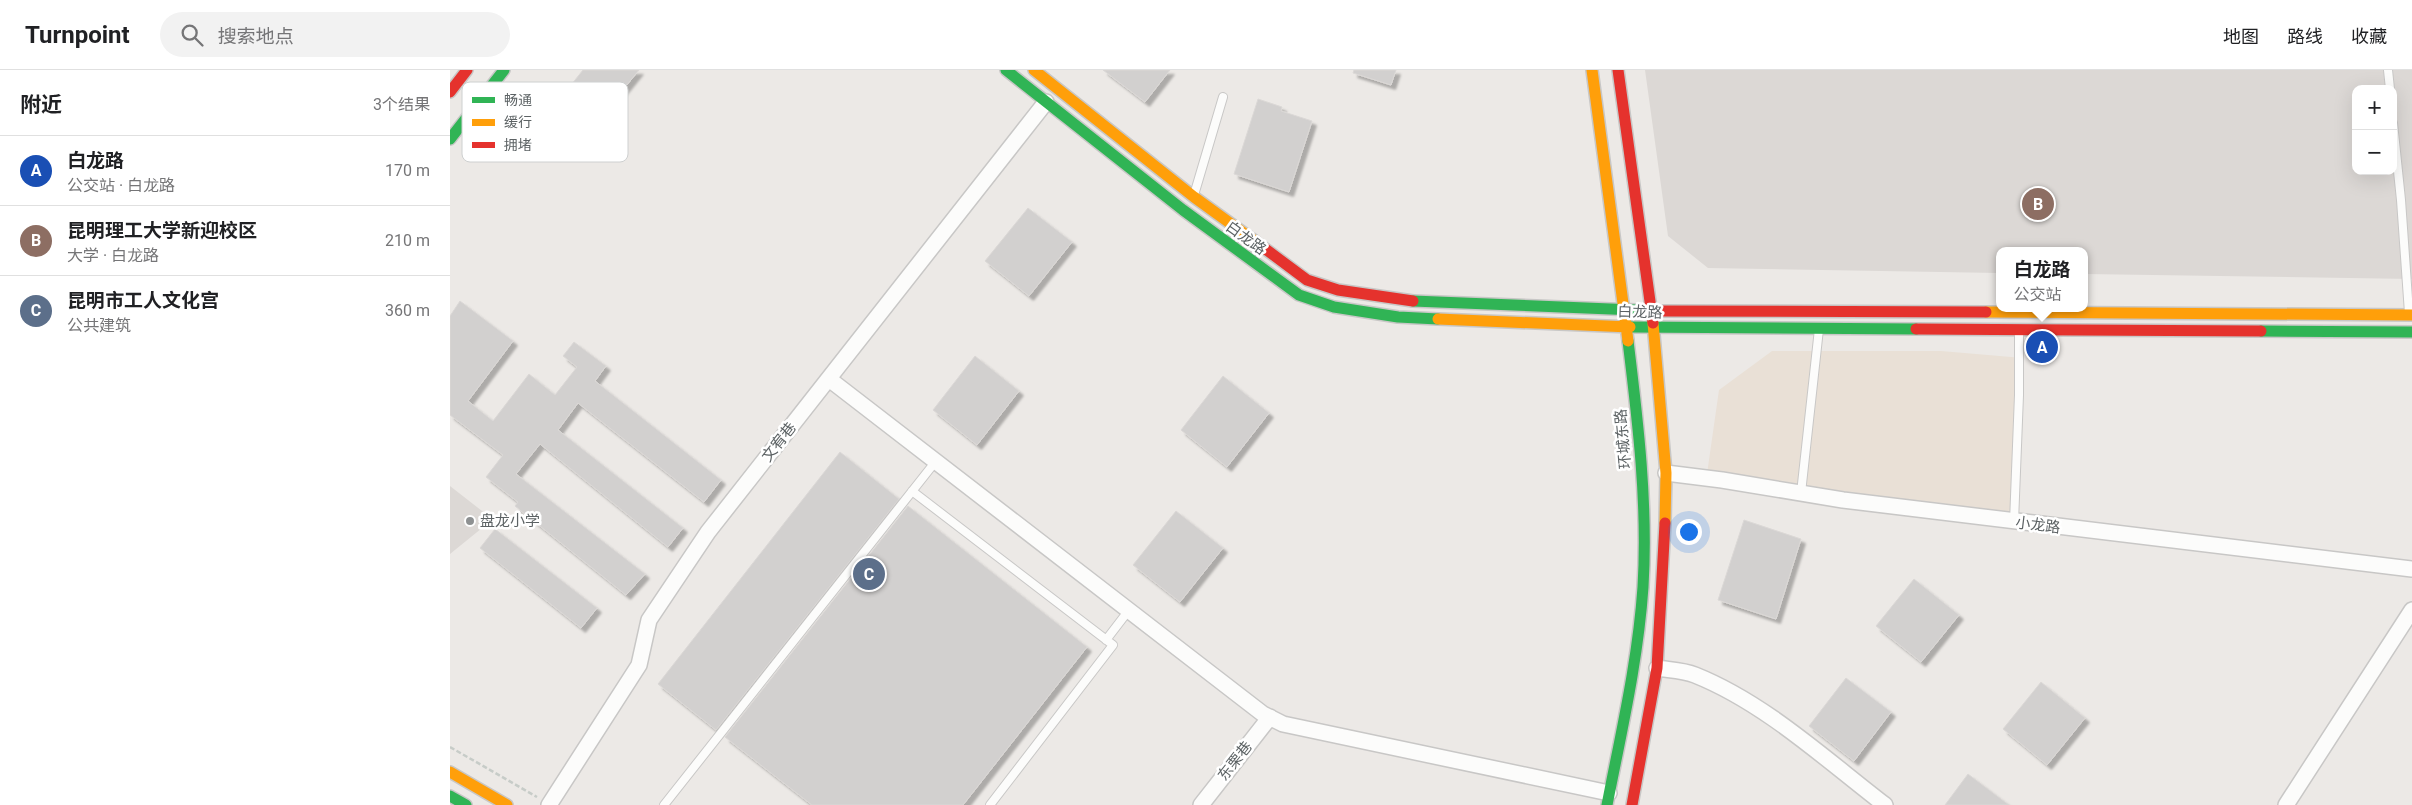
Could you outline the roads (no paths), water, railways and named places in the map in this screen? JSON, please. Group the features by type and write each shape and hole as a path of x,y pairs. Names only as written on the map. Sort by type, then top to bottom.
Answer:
{"main road":[{"path":"450,92 468,70"},
{"path":"495,82 504,70"},
{"name":"白龙路","path":"1006,70 1183,210 1299,295 1334,307 1398,317 1654,328 2412,332"},
{"name":"白龙路","path":"1034,70 1194,197 1307,280 1338,290 1400,300 1652,311 1996,312"},
{"name":"环城东路","path":"1592,70 1628,327 1641,468 1643,555 1641,611 1608,799"},
{"path":"1618,70 1652,311 1666,474 1663,583 1657,668 1632,805"},
{"path":"450,139 462,124"},
{"name":"白龙路","path":"2088,312 2268,312 2410,315"},
{"path":"450,772 507,805"},
{"path":"450,796 466,805"}],"street":[{"name":"文宥巷","path":"549,804 639,665 649,620 708,532 1046,102"},
{"path":"829,379 1270,717 1283,724 1608,799"},
{"name":"小龙路","path":"1666,474 1722,480 1801,493 2014,522 2412,569"},
{"path":"2286,805 2412,610"},
{"path":"1657,668 1692,674 1746,702 1774,721 1884,805"},
{"name":"东栗巷","path":"1201,805 1270,717"}],"lane":[{"path":"2388,70 2390,85"},
{"path":"1194,197 1223,98"},
{"path":"2394,130 2410,315"},
{"path":"1801,493 1819,328"},
{"path":"2014,522 2020,394 2019,329"},
{"path":"664,805 936,461"},
{"path":"912,491 1113,646 990,805"},
{"path":"1106,640 1129,610"}],"place":[{"name":"昆明理工大学新迎校区","path":"2038,204"},
{"name":"白龙路","path":"2042,347"},
{"name":"盘龙小学","path":"470,521"},
{"name":"昆明市工人文化宫","path":"869,574"}]}
